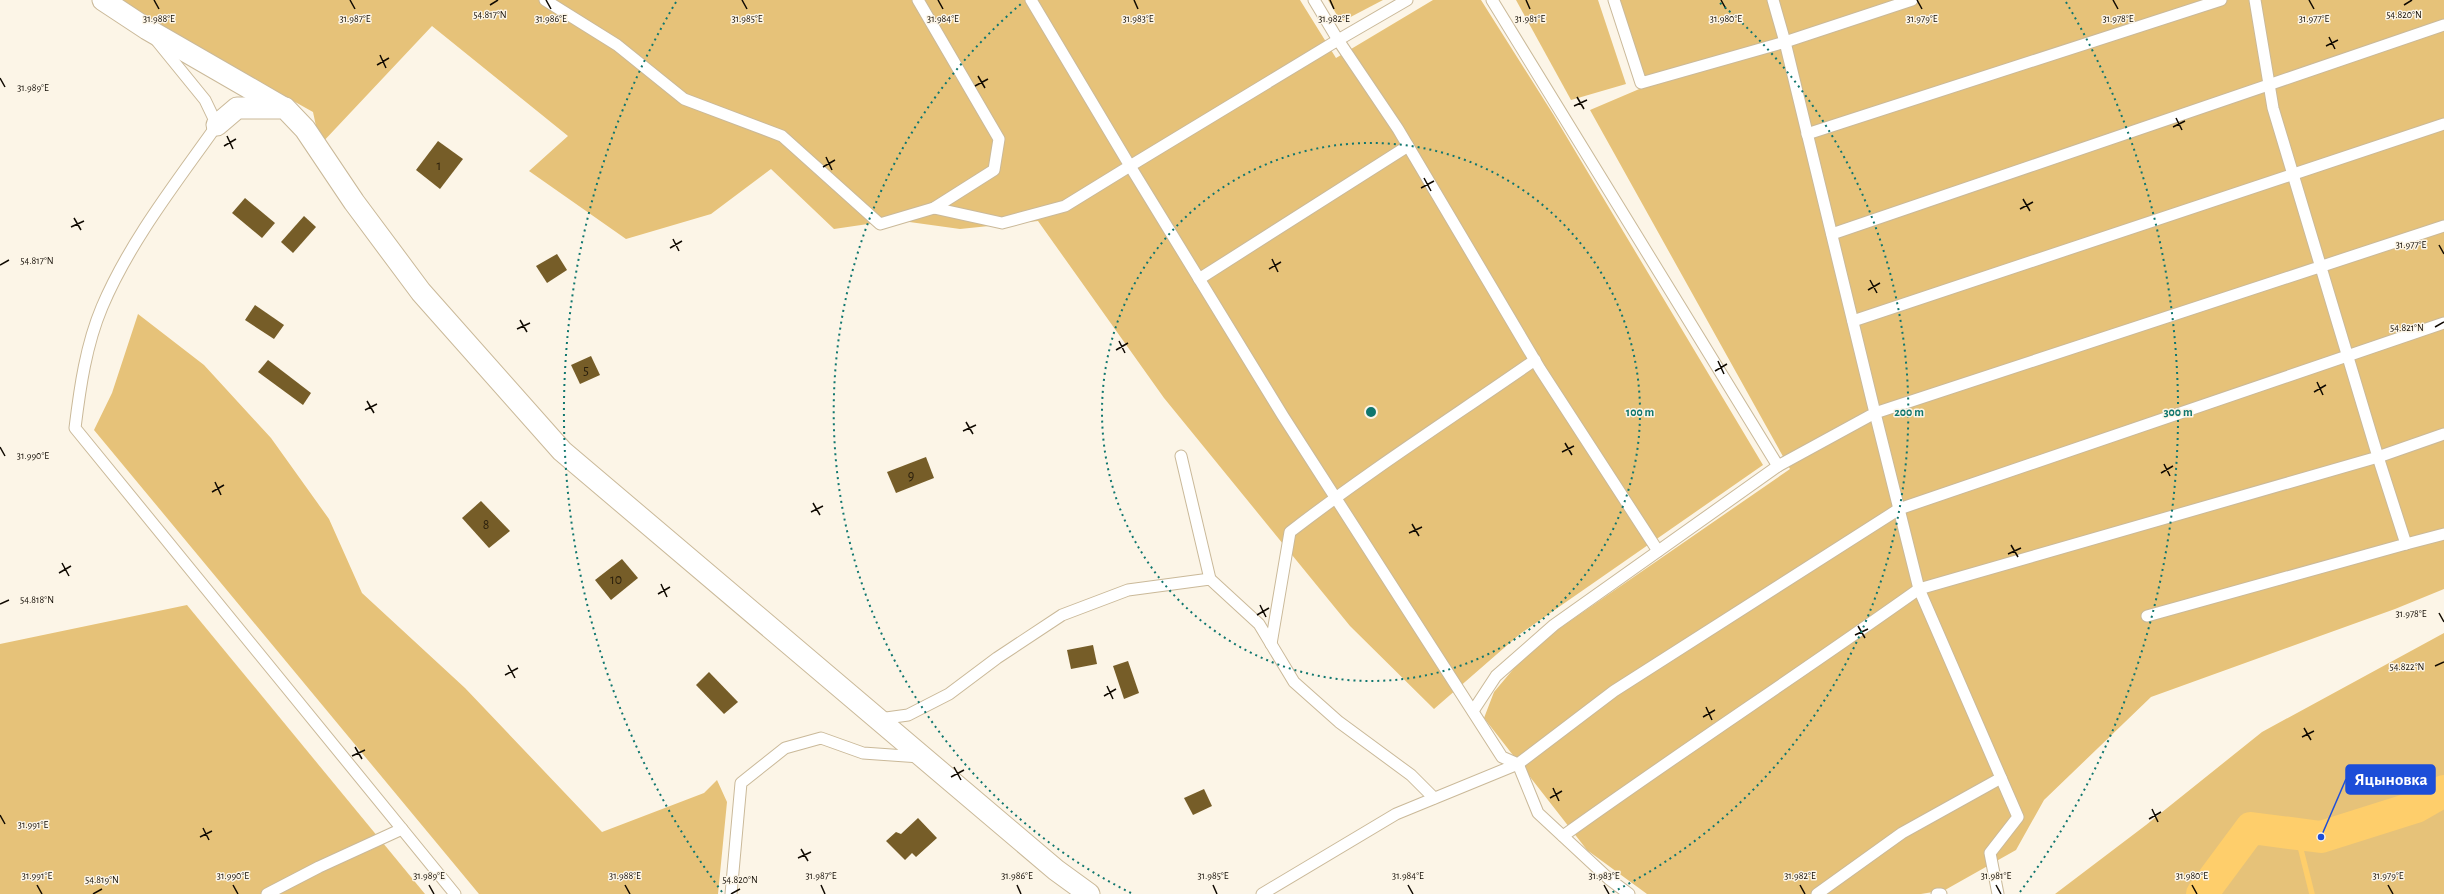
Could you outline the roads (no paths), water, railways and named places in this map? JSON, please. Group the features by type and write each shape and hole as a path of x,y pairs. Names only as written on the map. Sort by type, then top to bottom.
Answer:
{"street":[{"path":"103,0 147,29 285,108 305,129 354,202 421,292 562,451 1056,870 1089,894"},
{"path":"217,125 237,108 285,108"}],"lane":[{"path":"545,0 617,46 684,99 782,136 842,192 880,224 934,208 994,170 999,139 918,0"},
{"path":"1031,0 1199,279 1335,497 1502,757 1518,764 1538,813 1609,879 1629,894"},
{"path":"1314,0 1338,40 1408,146 1535,360 1658,551"},
{"path":"934,208 1002,223 1065,206 1338,40 1407,0"},
{"path":"1492,0 1778,466"},
{"path":"1614,0 1641,83 1785,42 1912,0"},
{"path":"1773,0 1785,42 1919,589 2018,817 1990,853 1998,894"},
{"path":"1807,134 2221,0"},
{"path":"2254,0 2273,108 2347,356 2406,544"},
{"path":"1832,234 2444,25"},
{"path":"147,29 206,100 217,125 136,240 101,307 82,372 75,428 455,894"},
{"path":"1853,321 2444,124"},
{"path":"1199,279 1408,146"},
{"path":"1473,711 1496,676 1554,625 1778,466 1875,413 2444,226"},
{"path":"1262,894 1396,814 1518,764 1614,691 1899,509 2444,323"},
{"path":"1271,644 1290,532 1335,497 1535,360"},
{"path":"1563,836 1641,780 1792,679 1919,589 2378,457 2444,434"},
{"path":"1181,456 1210,579 1259,624 1294,682 1339,722 1411,774 1434,798"},
{"path":"2147,616 2444,534"},
{"path":"879,719 908,715 949,694 997,658 1062,615 1128,590 1210,579"},
{"path":"731,894 741,783 786,748 821,738 863,753 924,757"},
{"path":"1817,894 1902,833 2001,778"},
{"path":"267,894 319,867 402,829"}],"waterway":[{"path":"2202,894 2251,828 2321,837 2416,807 2444,791"},
{"path":"2297,834 2312,894"}],"place":[{"name":"Яцыновка","path":"2321,837"}]}
